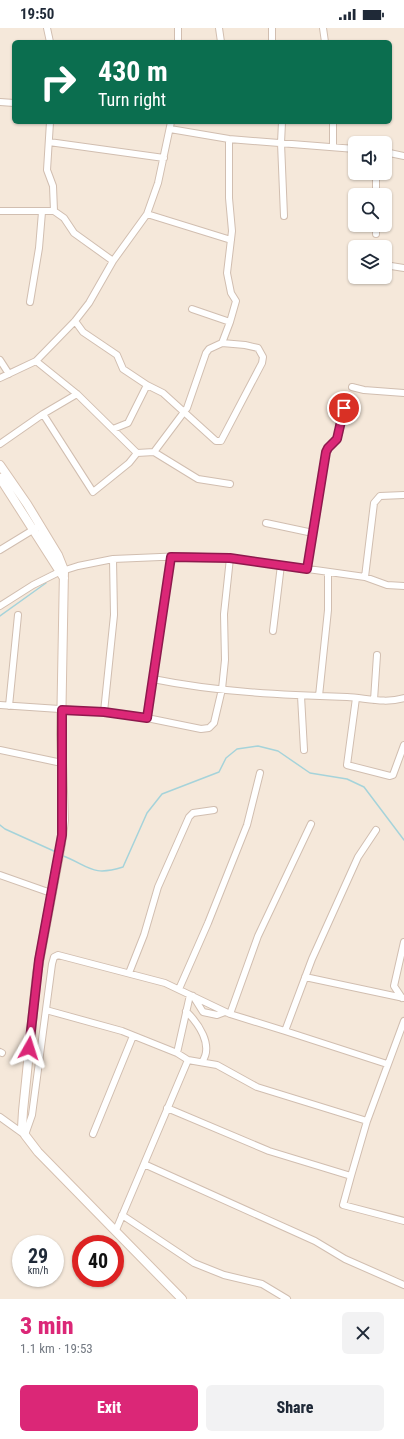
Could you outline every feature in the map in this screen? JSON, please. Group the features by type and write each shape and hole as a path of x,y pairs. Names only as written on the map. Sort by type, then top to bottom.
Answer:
{"street":[{"path":"47,28 50,40"},
{"path":"178,28 178,40"},
{"path":"219,28 221,40"},
{"path":"272,28 272,40"},
{"path":"324,28 325,40"},
{"path":"0,102 12,103"},
{"path":"50,124 47,170 53,186 54,211"},
{"path":"282,124 281,143 284,216"},
{"path":"333,124 333,147"},
{"path":"0,378 36,361 75,321 89,303 113,261 146,214 158,183 171,125 229,139 348,148"},
{"path":"222,343 236,301 231,293 228,273 231,240 229,139"},
{"path":"49,142 164,158"},
{"path":"392,153 404,156"},
{"path":"0,211 54,211 64,218 74,233 113,261"},
{"path":"30,302 39,248 42,212"},
{"path":"146,214 231,240"},
{"path":"392,266 404,268"},
{"path":"192,309 230,322"},
{"path":"75,321 83,332 117,355 123,369 147,385 163,393 185,411 216,441 221,441 262,363 263,357 258,348 222,343 209,349 206,353 185,411 154,452"},
{"path":"0,360 9,374"},
{"path":"36,361 77,394 137,453"},
{"path":"113,428 128,423 147,385"},
{"path":"352,387 364,390 404,393"},
{"path":"0,444 43,414 77,394"},
{"path":"307,569 326,452 337,439 344,408"},
{"path":"43,414 93,492 129,463 137,453 154,452 198,479 230,484"},
{"path":"0,466 27,504 37,528"},
{"path":"0,478 58,555 62,574 62,763 64,820 61,844 37,973 22,1128 25,1135 38,1152 182,1299"},
{"path":"365,577 374,503 380,496 404,495"},
{"path":"266,523 313,533"},
{"path":"0,550 37,528"},
{"path":"0,606 33,585 78,566 113,559 171,557 230,558 365,577 387,585 404,586"},
{"path":"147,718 171,557"},
{"path":"0,705 104,712 147,718 201,729 209,728 214,723 222,689 224,660 224,614 230,558"},
{"path":"104,712 114,615 113,559"},
{"path":"274,630 281,565"},
{"path":"319,696 328,610 328,573"},
{"path":"8,706 18,615"},
{"path":"374,700 377,656"},
{"path":"153,679 222,689 301,696 356,698 386,701 404,698"},
{"path":"301,696 304,750"},
{"path":"356,698 347,765 393,776 404,745"},
{"path":"0,750 62,763"},
{"path":"179,989 208,923 247,825 260,773"},
{"path":"129,973 144,935 158,887 189,816 193,813 214,810"},
{"path":"227,1013 258,936 311,824"},
{"path":"285,1031 305,977 358,857 376,830"},
{"path":"0,875 51,893"},
{"path":"403,999 394,986 394,981 404,942"},
{"path":"25,1135 32,1115 52,964 54,958 58,955 129,973 179,989 227,1013 387,1064"},
{"path":"305,977 403,999"},
{"path":"191,996 203,1012 217,1015 227,1013"},
{"path":"177,1053 186,1011 191,996"},
{"path":"46,1010 122,1031 177,1053 188,1060 217,1066 257,1087 367,1121"},
{"path":"186,1011 197,1022 202,1033 206,1053 202,1062"},
{"path":"404,1021 367,1121 343,1205 404,1221"},
{"path":"93,1134 132,1036"},
{"path":"116,1230 188,1060"},
{"path":"167,1108 269,1151 351,1176"},
{"path":"0,1117 25,1135"},
{"path":"144,1164 315,1241 344,1259 404,1285"},
{"path":"122,1215 194,1263 224,1276 262,1284 287,1299"}],"shaded area":[{"path":"0,28 404,28 404,1299 0,1299"}],"waterway":[{"path":"0,616 46,583"},
{"path":"61,855 91,869 104,871 123,867 147,813 162,794 219,772 226,758 237,749 258,746 278,751 310,773 347,779 364,787 404,840"},
{"path":"0,825 5,829 56,852"}],"route":[{"path":"29,1048 37,973 45,922 61,844 64,820 61,734 62,710 104,712 147,718 171,557 184,556 230,558 307,569 326,452 331,444 337,439 344,408"}]}
